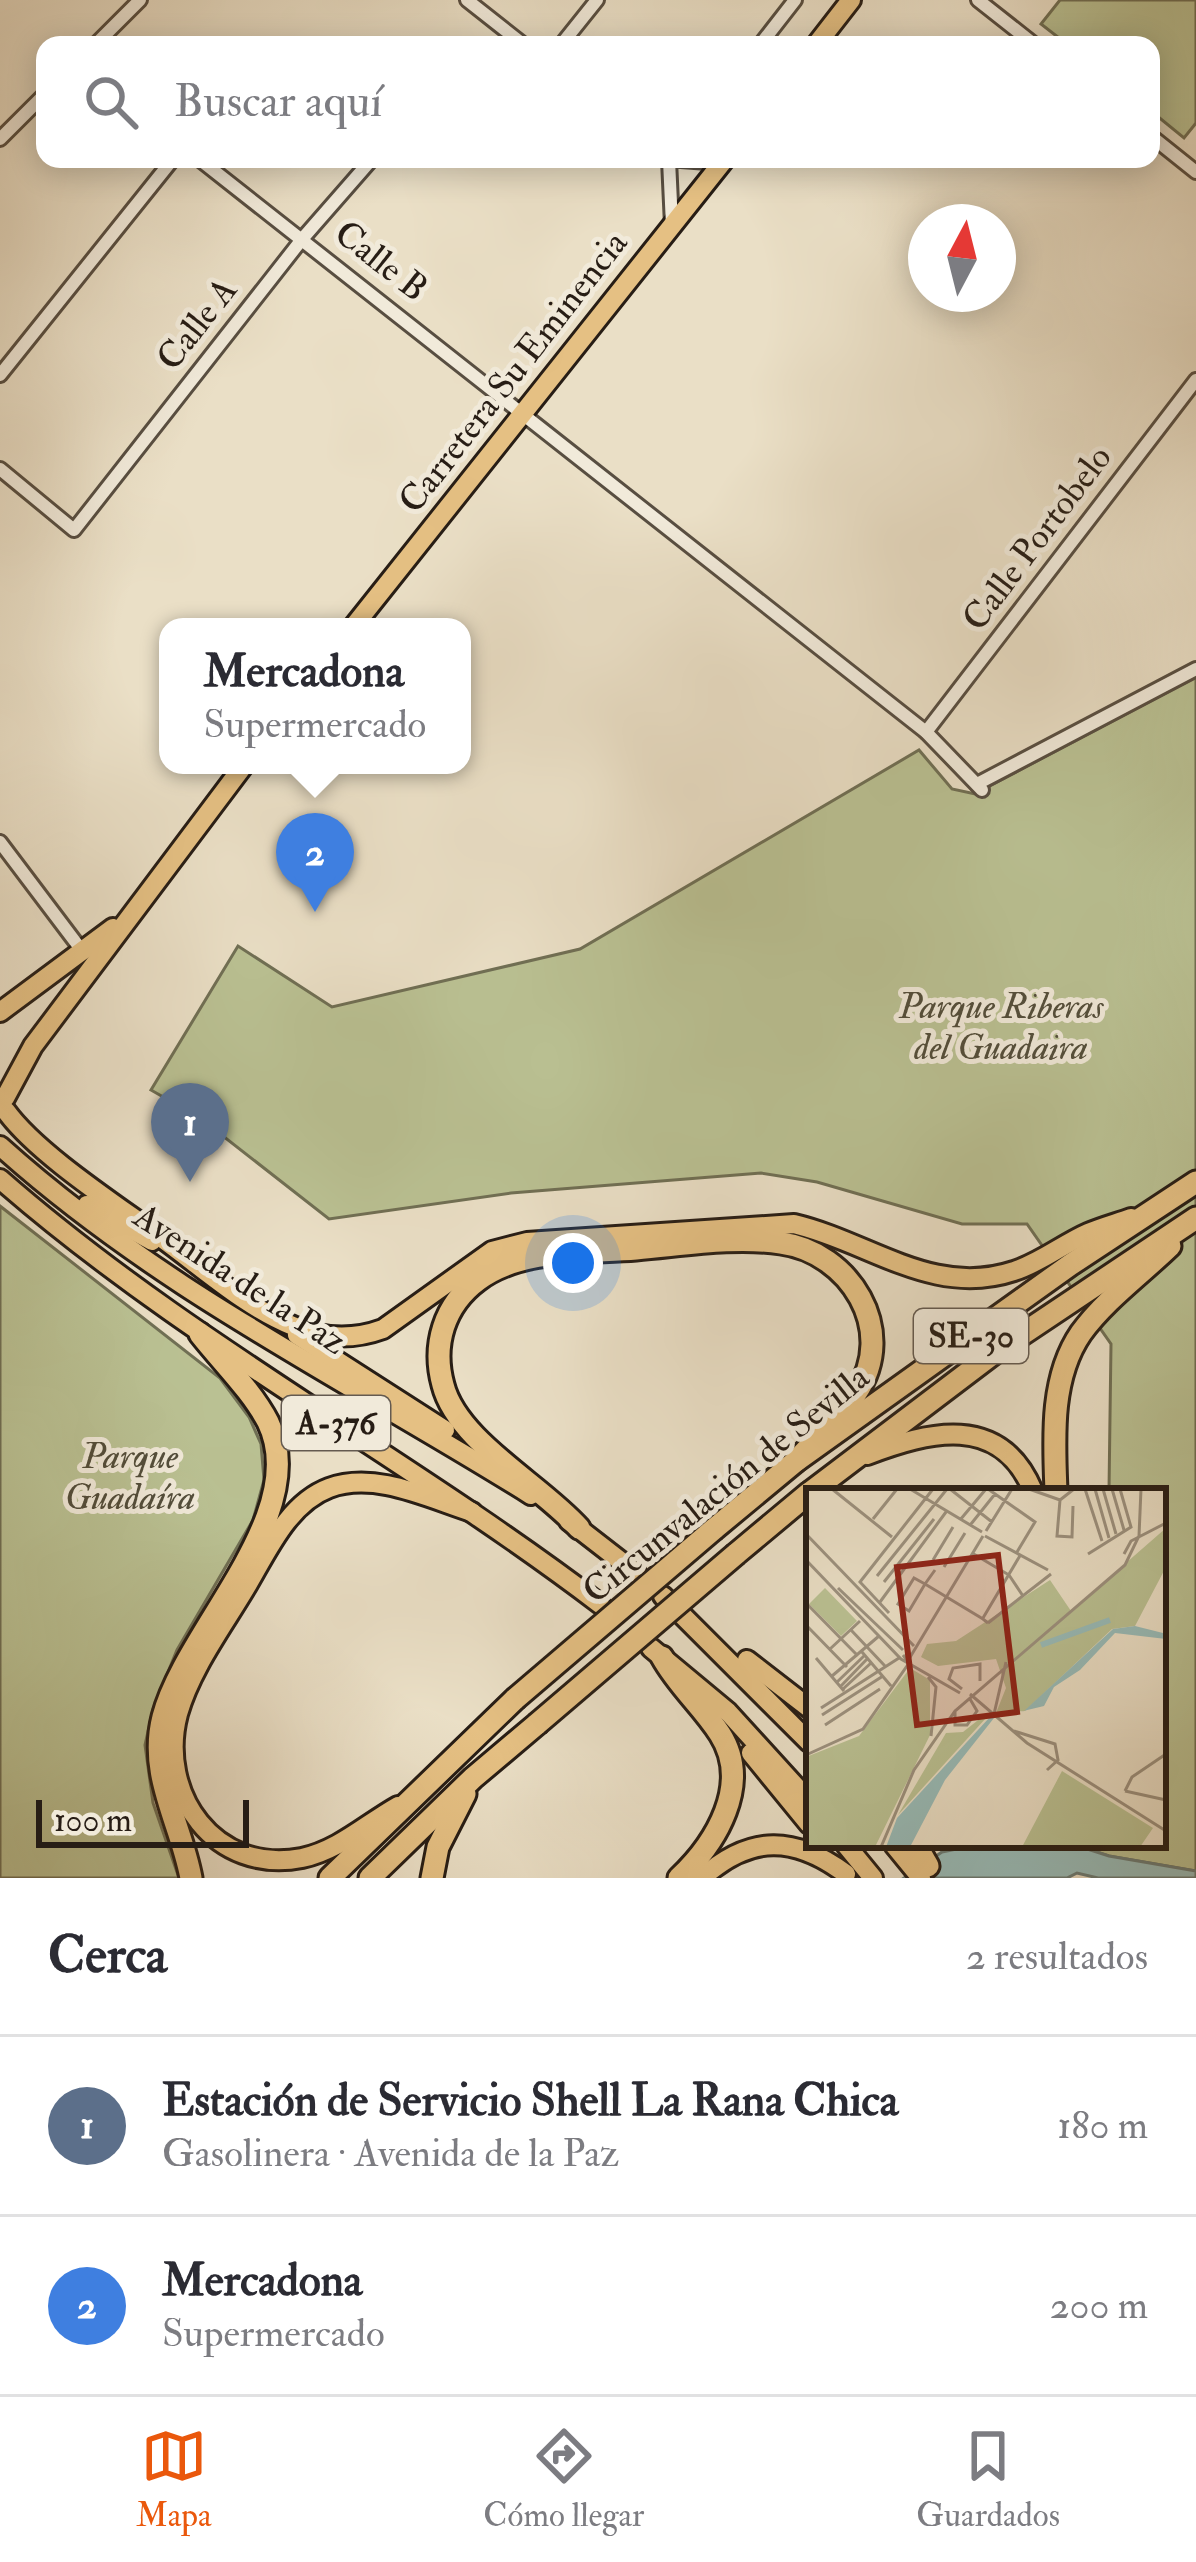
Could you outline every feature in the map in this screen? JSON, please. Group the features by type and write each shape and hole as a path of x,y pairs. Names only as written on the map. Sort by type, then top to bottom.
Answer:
{"highway":[{"name":"Circunvalación de Sevilla","path":"330,1878 515,1700 796,1461 1196,1182"},
{"name":"Circunvalación de Sevilla","path":"815,1488 994,1353 1196,1219"},
{"path":"1056,1488 1058,1390 1067,1358 1082,1332 1113,1298 1196,1219"},
{"path":"579,1528 477,1436 443,1389 438,1361 448,1313 461,1294 501,1266 535,1257 740,1240 783,1243 813,1251 833,1263 864,1303 871,1325 869,1358 857,1391 796,1461"},
{"path":"191,1878 160,1774 163,1718 175,1685 258,1535 274,1494 278,1459 268,1423 200,1334"},
{"name":"Circunvalación de Sevilla","path":"370,1878 473,1778 806,1495"},
{"path":"656,1653 721,1736 732,1768 729,1799 717,1834 679,1878"},
{"path":"432,1878 438,1847 473,1778"},
{"path":"906,1848 928,1874"}],"main road":[{"path":"823,36 851,0"},
{"name":"Carretera Su Eminencia","path":"360,618 717,168"},
{"path":"0,1132 4,1096 22,1061 237,774"},
{"path":"0,1012 135,910"},
{"path":"4,1096 24,1131 100,1193 278,1325 469,1446 528,1493"},
{"name":"Avenida de la Paz","path":"0,1146 119,1243 200,1300 528,1493 636,1573"},
{"name":"Avenida de la Paz","path":"0,1179 80,1247 200,1334"},
{"path":"41,1181 131,1232 179,1251"},
{"path":"0,1196 80,1247"},
{"path":"254,1305 312,1332 362,1336 402,1318 463,1268 492,1251 527,1242 749,1225 794,1225 826,1232 900,1266 938,1277 980,1280 1018,1270 1089,1232 1147,1213"},
{"name":"A-376","path":"200,1334 472,1512 600,1604"},
{"path":"845,1463 929,1434 957,1432 982,1439 1010,1458 1031,1488"},
{"path":"410,1799 336,1847 299,1858 263,1859 232,1850 193,1815 181,1795 173,1739 179,1711 195,1674 279,1532 300,1508 328,1488 354,1483 388,1485 472,1512"},
{"path":"663,1596 806,1739"},
{"path":"702,1634 719,1636 806,1706"},
{"path":"656,1653 706,1692 806,1798"},
{"path":"706,1692 721,1718 806,1820"},
{"path":"702,1878 742,1851 772,1845 804,1848 873,1878"},
{"path":"829,1848 852,1871"}],"street":[{"path":"103,36 140,0"},
{"path":"467,0 513,36"},
{"path":"568,36 597,0"},
{"path":"767,36 795,0"},
{"path":"978,0 1024,36"},
{"path":"0,139 36,103"},
{"path":"1160,143 1196,172"},
{"path":"0,375 166,168"},
{"name":"Calle B","path":"211,168 926,732 980,787 1196,669"},
{"name":"Calle A","path":"0,469 74,530 303,238 364,168"},
{"path":"669,168 672,225"},
{"name":"Calle Portobelo","path":"926,732 1196,380"},
{"path":"0,842 83,952"}],"green space":[{"path":"1060,0 1196,0 1196,123 1184,138 1160,118 1160,36 1056,36 1041,24"},
{"name":"Parque Riberas del Guadaira","path":"1196,677 1196,1871 1084,1848 1166,1848 1166,1488 1109,1488 1111,1344 1027,1224 962,1224 817,1182 761,1173 511,1193 329,1219 200,1118 151,1090 238,946 332,1007 580,949 919,750 952,789 980,795"},
{"name":"Parque Guadaíra","path":"0,1206 220,1378 249,1417 261,1444 264,1480 253,1520 177,1650 153,1709 145,1745 153,1803 179,1878 0,1878"}],"water":[{"path":"1084,1848 1196,1871 1196,1878 1098,1878 1077,1873 1067,1878 904,1878 942,1852"}],"place":[{"name":"Mercadona","path":"315,912"},
{"name":"Estación de Servicio Shell La Rana Chica","path":"190,1182"}]}
